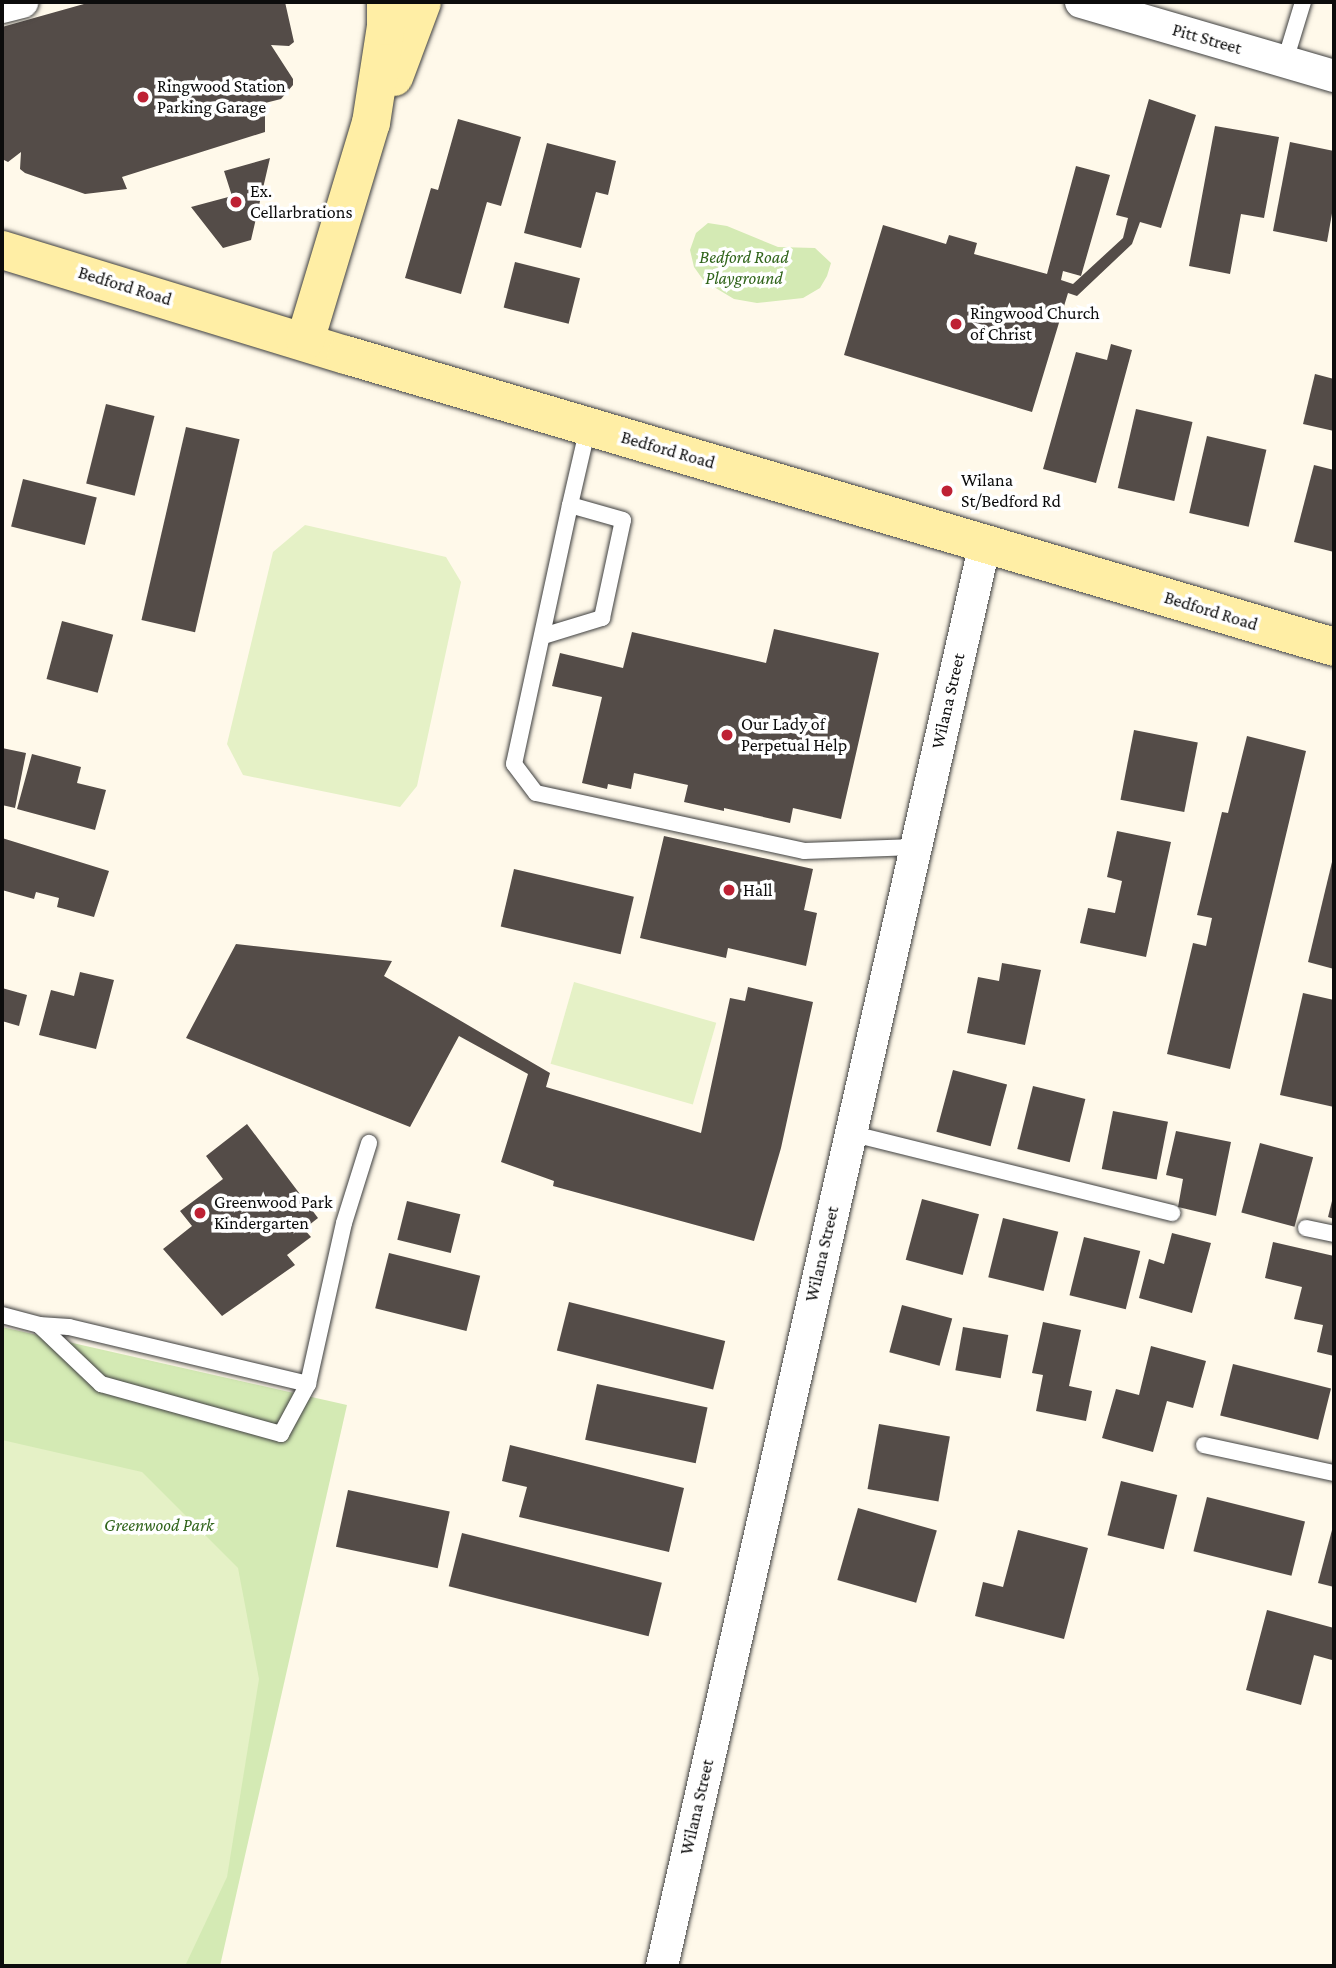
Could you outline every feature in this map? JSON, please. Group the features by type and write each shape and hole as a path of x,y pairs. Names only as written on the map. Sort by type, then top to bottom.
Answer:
{"main road":[{"path":"305,341 371,123 386,26 386,2"},
{"path":"371,123 404,58 422,2"},
{"name":"Bedford Road","path":"2,250 1334,648"}],"street":[{"path":"2,7 22,2"},
{"name":"Pitt Street","path":"1081,2 1334,76"},
{"name":"Wilana Street","path":"662,1966 985,543"}],"lane":[{"path":"1285,61 1303,2"},
{"path":"588,427 514,764 536,793 804,851 915,847"},
{"path":"543,636 602,618 623,520 569,505"},
{"path":"849,1133 1172,1213"},
{"path":"39,1325 101,1384 281,1434 308,1384 344,1223 369,1143"},
{"path":"1306,1228 1334,1234"},
{"path":"2,1315 39,1325 69,1327 308,1384"},
{"path":"1204,1445 1334,1473"}],"green space":[{"name":"Bedford Road Playground","path":"708,223 727,226 778,247 815,248 831,263 827,276 820,288 803,298 757,303 734,299 704,281 694,267 690,250 696,233"},
{"path":"305,525 446,557 461,582 417,786 400,807 243,775 227,744 273,552"},
{"path":"574,982 716,1023 693,1105 551,1064"},
{"name":"Greenwood Park","path":"2,1327 347,1405 220,1966 2,1966"},
{"name":"Greenwood Park","path":"2,1440 142,1472 238,1568 259,1679 227,1877 185,1966 2,1966"}],"building":[{"name":"Ringwood Station Parking Garage","path":"91,2 285,2 294,42 289,46 271,45 293,79 293,85 281,99 257,105 265,116 265,132 122,177 127,189 85,194 25,173 20,169 21,152 8,162 2,159 2,27"},
{"name":"Ringwood Church of Christ","path":"1149,99 1196,115 1161,228 1140,222 1132,244 1077,296 1068,293 1032,412 844,355 883,225 946,244 949,235 977,243 974,254 1047,274 1076,166 1110,175 1081,276 1063,271 1061,280 1073,284 1123,238 1128,218 1116,215"},
{"path":"458,119 521,137 501,206 487,202 461,294 405,278 431,188 438,190"},
{"path":"1215,126 1279,137 1264,218 1241,214 1230,274 1189,266"},
{"path":"1290,142 1334,151 1334,202 1327,242 1273,231"},
{"path":"547,143 616,161 608,195 596,192 581,248 524,233"},
{"name":"Ex. Cellarbrations","path":"270,158 251,240 223,248 191,207 232,196 224,171"},
{"path":"515,262 580,278 569,324 504,308"},
{"path":"1111,344 1132,350 1096,483 1043,469 1076,352 1107,360"},
{"path":"1315,374 1334,379 1334,431 1303,424"},
{"path":"106,404 155,416 135,496 86,484"},
{"path":"1136,409 1193,422 1174,501 1118,488"},
{"path":"186,427 240,439 195,632 141,620"},
{"path":"1207,436 1266,450 1249,527 1189,513"},
{"path":"1314,465 1334,470 1334,552 1294,542"},
{"path":"23,479 97,497 85,545 11,527"},
{"path":"62,621 113,635 98,693 46,679"},
{"name":"Our Lady of Perpetual Help","path":"774,629 879,653 841,819 793,808 790,823 724,808 724,811 684,802 688,785 634,773 631,789 608,784 607,789 582,783 602,697 552,686 560,653 623,668 632,632 766,663"},
{"path":"1134,730 1198,742 1184,812 1120,800"},
{"path":"1247,736 1306,751 1230,1069 1167,1054 1193,943 1206,946 1212,918 1197,915 1222,812 1228,813"},
{"path":"2,748 26,753 15,808 2,805"},
{"path":"32,754 81,767 77,783 106,790 95,830 17,809"},
{"path":"1117,831 1171,842 1146,957 1080,943 1088,908 1115,913 1122,881 1107,877"},
{"name":"Hall","path":"664,836 813,869 804,910 817,913 806,966 728,948 726,958 640,938"},
{"path":"2,838 109,871 94,917 57,907 59,898 36,892 34,899 2,890"},
{"path":"1332,862 1334,863 1334,969 1308,962"},
{"path":"514,869 634,897 621,954 501,926"},
{"path":"236,944 392,961 384,976 550,1073 546,1087 701,1133 730,998 745,1001 748,987 813,1002 781,1148 754,1241 553,1186 554,1181 501,1162 528,1074 459,1036 410,1127 186,1038"},
{"path":"1002,963 1041,970 1025,1045 967,1033 978,977 999,981"},
{"path":"80,972 114,980 96,1049 39,1035 51,990 74,996"},
{"path":"2,988 27,995 19,1026 2,1021"},
{"path":"1303,993 1334,1000 1334,1107 1280,1095"},
{"path":"953,1070 1007,1084 991,1146 936,1132"},
{"path":"1033,1086 1085,1099 1070,1162 1017,1149"},
{"path":"1113,1111 1168,1122 1157,1180 1102,1169"},
{"path":"247,1124 318,1218 304,1229 311,1237 287,1255 295,1265 222,1316 163,1249 192,1226 180,1211 223,1179 206,1156"},
{"path":"1176,1131 1231,1142 1216,1216 1178,1207 1183,1179 1166,1175"},
{"path":"1260,1143 1313,1157 1294,1227 1241,1213"},
{"path":"1334,1197 1334,1219 1328,1217"},
{"path":"922,1199 979,1214 963,1275 906,1260"},
{"path":"407,1201 460,1214 451,1253 397,1240"},
{"path":"1003,1218 1058,1232 1044,1291 988,1277"},
{"path":"1172,1233 1211,1243 1192,1313 1139,1298 1149,1259 1164,1264"},
{"path":"1084,1237 1140,1251 1126,1309 1069,1295"},
{"path":"1273,1242 1334,1256 1334,1356 1317,1352 1323,1325 1294,1319 1302,1287 1265,1278"},
{"path":"389,1253 480,1276 466,1331 375,1308"},
{"path":"569,1302 725,1341 713,1389 557,1351"},
{"path":"902,1305 952,1318 940,1366 889,1352"},
{"path":"1043,1322 1081,1330 1069,1386 1092,1391 1086,1421 1036,1411 1043,1375 1032,1373"},
{"path":"963,1327 1008,1335 1001,1378 955,1370"},
{"path":"1151,1346 1206,1361 1193,1408 1167,1401 1153,1452 1102,1438 1116,1389 1139,1395"},
{"path":"1233,1364 1331,1388 1318,1440 1220,1415"},
{"path":"597,1384 708,1407 696,1463 585,1440"},
{"path":"879,1424 950,1437 938,1501 868,1489"},
{"path":"510,1445 684,1488 669,1552 519,1517 527,1487 502,1481"},
{"path":"1121,1481 1177,1495 1164,1549 1107,1535"},
{"path":"348,1490 450,1512 438,1568 336,1547"},
{"path":"1207,1497 1305,1521 1291,1576 1193,1551"},
{"path":"858,1508 937,1531 916,1603 837,1580"},
{"path":"1018,1530 1088,1548 1064,1639 975,1616 983,1582 1003,1587"},
{"path":"1334,1530 1334,1587 1318,1583"},
{"path":"462,1533 662,1583 649,1636 449,1586"},
{"path":"1267,1610 1334,1628 1332,1660 1314,1655 1301,1705 1246,1690"}],"place":[{"name":"Ringwood Station Parking Garage","path":"143,97"},
{"name":"Ex. Cellarbrations","path":"236,202"},
{"name":"Ringwood Church of Christ","path":"956,324"},
{"name":"Wilana St/Bedford Rd","path":"947,491"},
{"name":"Our Lady of Perpetual Help","path":"727,735"},
{"name":"Hall","path":"729,890"},
{"name":"Greenwood Park Kindergarten","path":"200,1213"}]}
